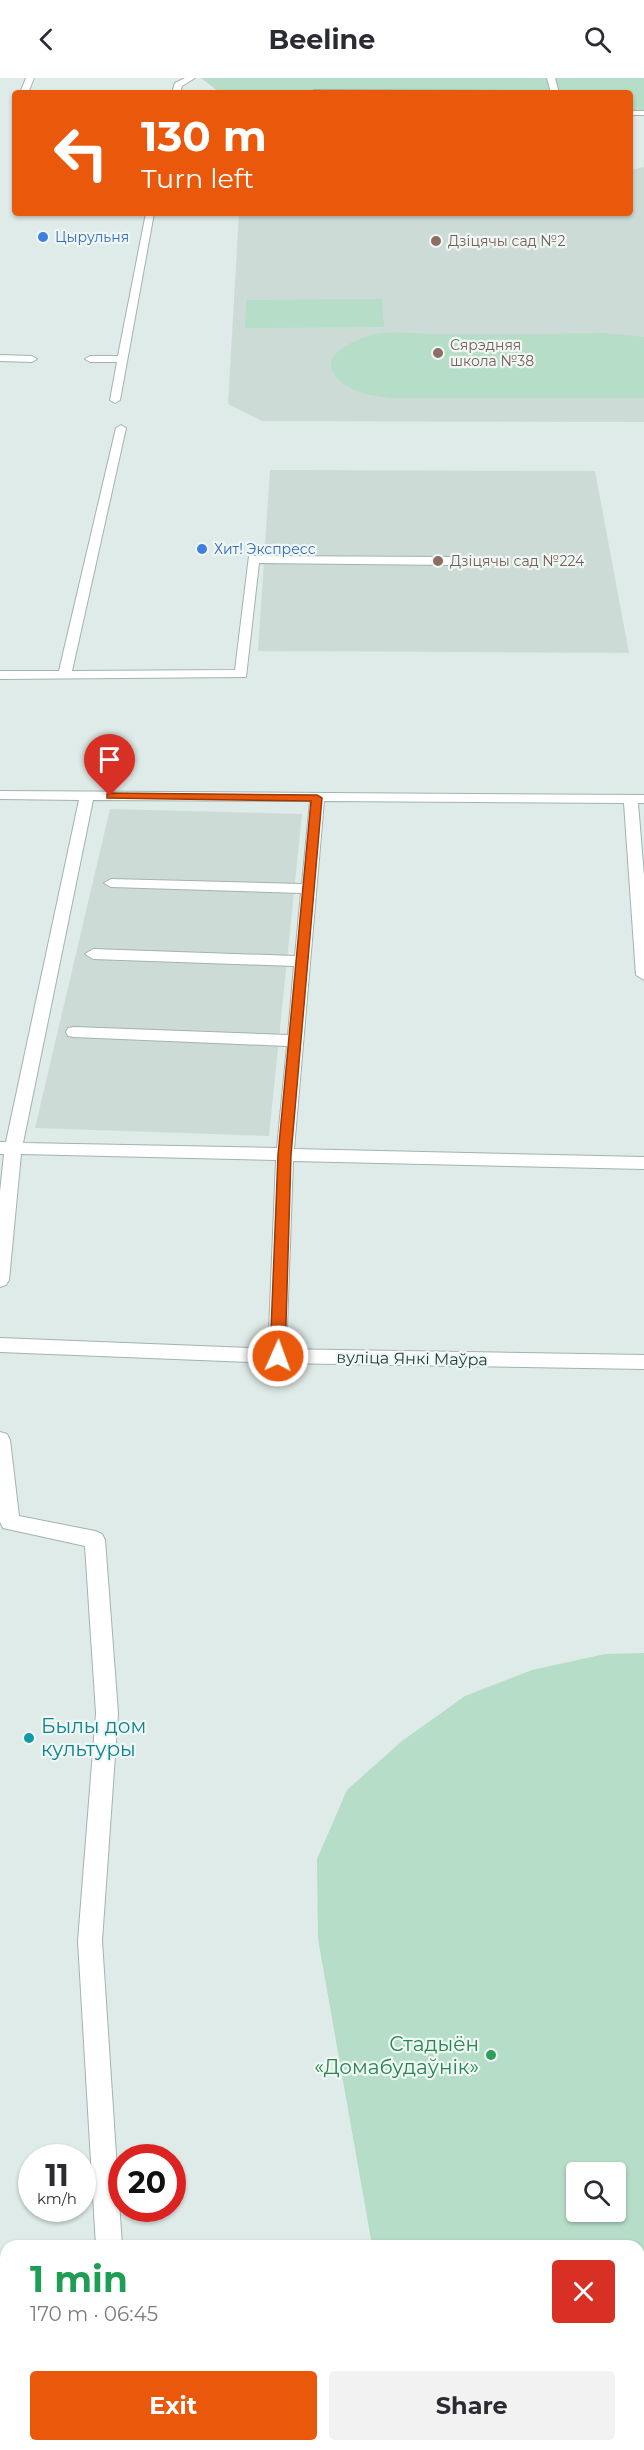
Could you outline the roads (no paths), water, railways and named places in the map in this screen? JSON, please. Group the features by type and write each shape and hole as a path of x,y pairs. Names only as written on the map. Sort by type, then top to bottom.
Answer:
{"street":[{"path":"177,90 178,85 191,78"},
{"path":"116,400 149,216"},
{"path":"0,358 32,359"},
{"path":"90,359 122,359"},
{"path":"65,675 121,428"},
{"path":"0,675 241,674 253,559 450,561"},
{"path":"0,795 637,799 644,975"},
{"path":"0,1280 6,1148 87,796"},
{"path":"278,1356 285,1155 317,798"},
{"path":"111,883 309,888"},
{"path":"93,954 303,961"},
{"path":"74,1032 295,1041"},
{"path":"6,1148 644,1163"},
{"name":"вуліца Янкі Маўра","path":"0,1345 278,1356 644,1362"},
{"path":"0,1440 10,1522 95,1540 107,1713 90,1941 109,2240"}],"place":[{"name":"Цырульня","path":"43,237"},
{"name":"Дзіцячы сад №2","path":"436,241"},
{"name":"Сярэдняя школа №38","path":"438,353"},
{"name":"Хит! Экспресс","path":"202,549"},
{"name":"Дзіцячы сад №224","path":"438,561"},
{"name":"Былы дом культуры","path":"29,1738"},
{"name":"Стадыён «Домабудаўнік»","path":"491,2055"}]}
